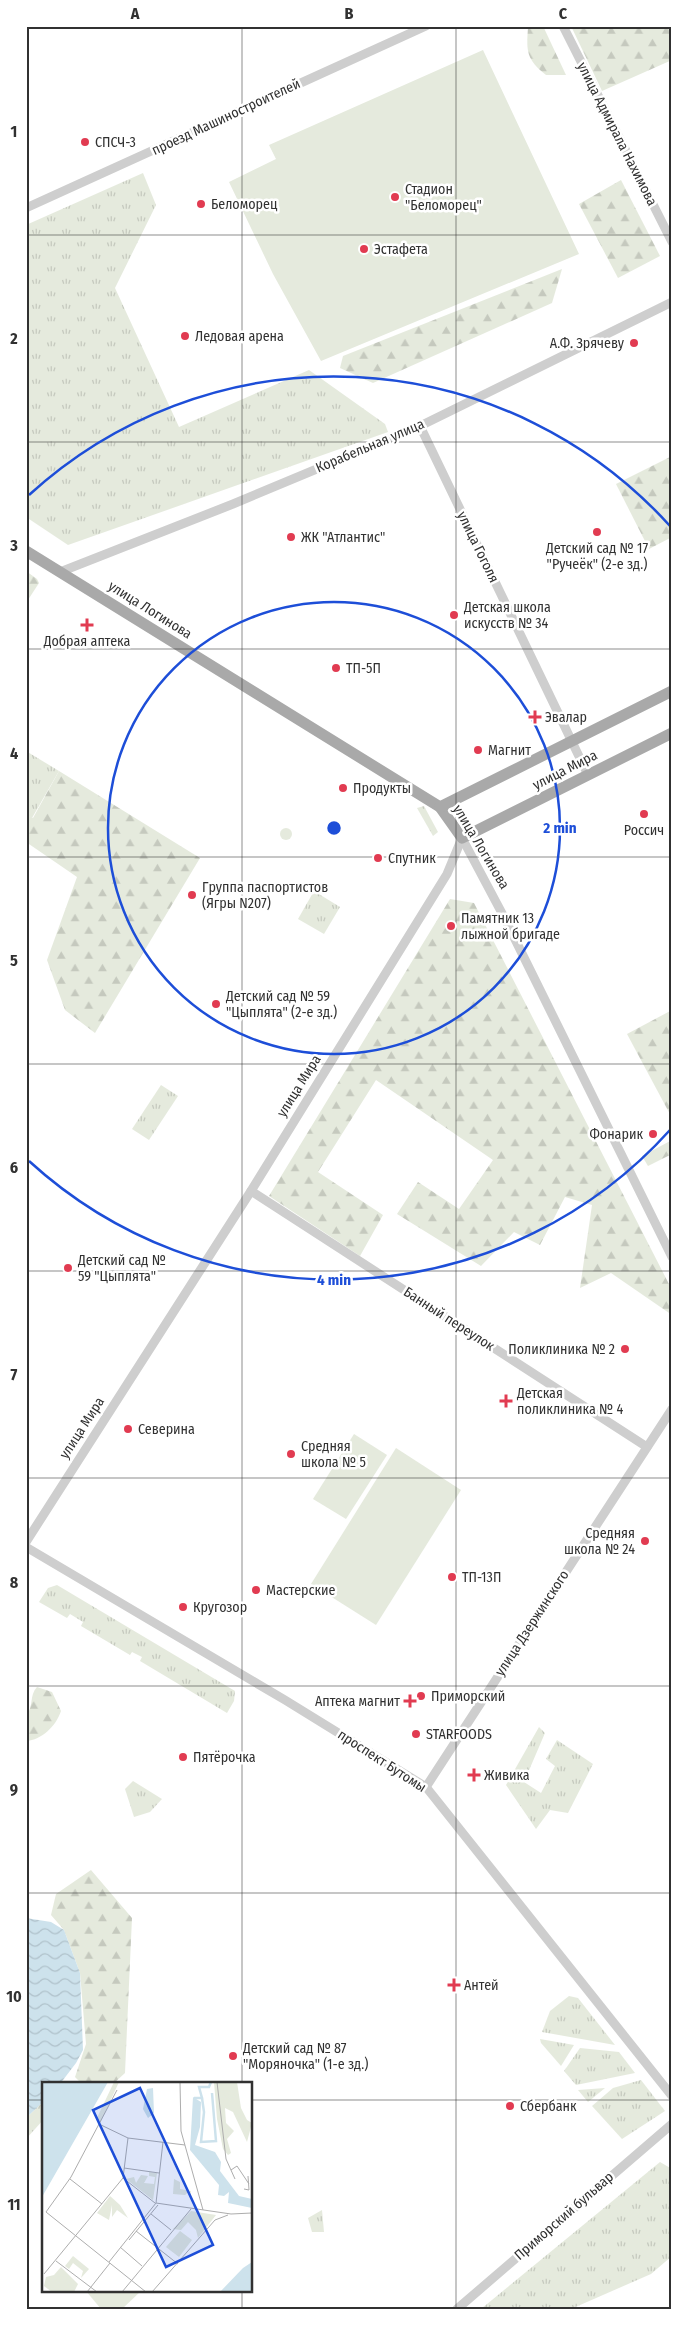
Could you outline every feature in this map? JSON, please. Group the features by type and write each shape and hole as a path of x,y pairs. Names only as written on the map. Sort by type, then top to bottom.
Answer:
{"main road":[{"name":"улица Логинова","path":"26,551 440,807 462,838"},
{"name":"улица Мира","path":"440,807 672,691"},
{"name":"улица Мира","path":"462,838 672,733"}],"street":[{"name":"проезд Машиностроителей","path":"26,208 426,26"},
{"name":"улица Адмирала Нахимова","path":"563,26 672,242"},
{"name":"Корабельная улица","path":"60,572 233,504 420,426 672,302"},
{"name":"улица Гоголя","path":"420,426 588,776"},
{"name":"улица Мира","path":"26,1542 251,1191 447,874 462,838"},
{"name":"улица Логинова","path":"462,838 504,917 672,1257"},
{"name":"Банный переулок","path":"251,1191 647,1447"},
{"name":"улица Дзержинского","path":"426,1787 672,1409"},
{"name":"проспект Бутомы","path":"26,1548 285,1700 426,1787 672,2096"},
{"name":"Приморский бульвар","path":"457,2309 672,2124"}],"green space":[{"path":"530,26 543,26 566,75 546,75 531,60 527,43 528,28"},
{"path":"571,26 672,26 672,60 602,91"},
{"name":"Стадион \"Беломорец\"","path":"483,50 579,254 321,361 273,274 229,182 276,159 269,145"},
{"path":"143,173 156,205 115,288 179,427 309,370 385,424 388,432 68,545 26,517 26,225"},
{"path":"621,180 660,256 618,278 579,204"},
{"path":"562,269 552,303 373,383 340,368 343,356"},
{"path":"672,456 672,537 649,549 616,484"},
{"path":"26,571 37,579 39,583 26,603"},
{"path":"26,751 59,771 32,818 26,814"},
{"path":"59,771 200,858 95,1033 65,1010 47,960 77,877 26,842 26,814 33,818"},
{"path":"424,806 438,832 433,836 417,808"},
{"path":"284,828 288,828 292,834 288,840 284,840 280,836 280,832"},
{"path":"314,891 340,907 324,934 298,919"},
{"path":"450,899 474,903 672,1290 672,1315 611,1273 580,1288 592,1205 565,1197 540,1245 514,1232 481,1266 397,1214 418,1182 459,1209 493,1160 376,1080 318,1172 383,1215 360,1256 269,1196"},
{"path":"672,1010 672,1118 627,1034"},
{"path":"161,1085 178,1096 149,1140 132,1129"},
{"path":"672,1140 672,1154 648,1166 642,1156"},
{"path":"354,1434 387,1455 346,1519 313,1499"},
{"path":"396,1448 461,1490 376,1625 311,1584"},
{"path":"57,1585 235,1691 234,1701 227,1713 140,1661 142,1657 132,1652 130,1655 81,1626 83,1622 70,1614 67,1618 39,1602 48,1588"},
{"path":"37,1687 52,1692 61,1711 56,1722 48,1731 38,1738 26,1741 26,1716"},
{"path":"539,1727 545,1733 524,1782 541,1793 555,1766 546,1759 557,1740 593,1764 568,1813 550,1810 536,1829 506,1785"},
{"path":"133,1781 162,1799 150,1812 134,1817 125,1789"},
{"path":"91,1870 132,1918 125,2073 115,2082 80,2082 75,2077 86,2044 80,1973 64,1930 51,1915 56,1894"},
{"path":"569,1996 578,1998 615,2045 542,2032 550,2011"},
{"path":"540,2039 574,2045 561,2066 541,2043"},
{"path":"580,2048 619,2052 635,2073 576,2085 564,2071"},
{"path":"641,2080 665,2111 622,2139 592,2106 613,2088"},
{"path":"605,2088 588,2102 578,2090"},
{"path":"42,2103 42,2121 26,2139 26,2118"},
{"path":"660,2162 672,2169 672,2256 651,2274 571,2309 481,2309"},
{"path":"322,2210 324,2232 312,2232 308,2218"},
{"path":"87,2292 140,2292 122,2309 101,2309"}],"water":[{"path":"26,1918 51,1922 64,1930 80,1973 83,2050 62,2082 42,2082 42,2103 26,2118"}],"place":[{"name":"СПСЧ-3","path":"85,142"},
{"name":"Стадион \"Беломорец\"","path":"395,197"},
{"name":"Беломорец","path":"201,204"},
{"name":"Эстафета","path":"364,249"},
{"name":"Ледовая арена","path":"185,336"},
{"name":"А.Ф. Зрячеву","path":"634,343"},
{"name":"Детский сад № 17 \"Ручеёк\" (2-е зд.)","path":"597,532"},
{"name":"ЖК \"Атлантис\"","path":"291,537"},
{"name":"Детская школа искусств № 34","path":"454,615"},
{"name":"Добрая аптека","path":"87,625"},
{"name":"ТП-5П","path":"336,668"},
{"name":"Эвалар","path":"535,717"},
{"name":"Магнит","path":"478,750"},
{"name":"Продукты","path":"343,788"},
{"name":"Россич","path":"644,814"},
{"name":"Спутник","path":"378,858"},
{"name":"Группа паспортистов (Ягры N207)","path":"192,895"},
{"name":"Памятник 13 лыжной бригаде","path":"451,926"},
{"name":"Детский сад № 59 \"Цыплята\" (2-е зд.)","path":"216,1004"},
{"name":"Фонарик","path":"653,1134"},
{"name":"Детский сад № 59 \"Цыплята\"","path":"68,1268"},
{"name":"Поликлиника № 2","path":"625,1349"},
{"name":"Детская поликлиника № 4","path":"506,1401"},
{"name":"Северина","path":"128,1429"},
{"name":"Средняя школа № 5","path":"291,1454"},
{"name":"Средняя школа № 24","path":"645,1541"},
{"name":"ТП-13П","path":"452,1577"},
{"name":"Мастерские","path":"256,1590"},
{"name":"Кругозор","path":"183,1607"},
{"name":"Приморский","path":"421,1696"},
{"name":"Аптека магнит","path":"410,1701"},
{"name":"STARFOODS","path":"416,1734"},
{"name":"Пятёрочка","path":"183,1757"},
{"name":"Живика","path":"474,1775"},
{"name":"Антей","path":"454,1985"},
{"name":"Детский сад № 87 \"Моряночка\" (1-е зд.)","path":"233,2056"},
{"name":"Сбербанк","path":"510,2106"}]}
